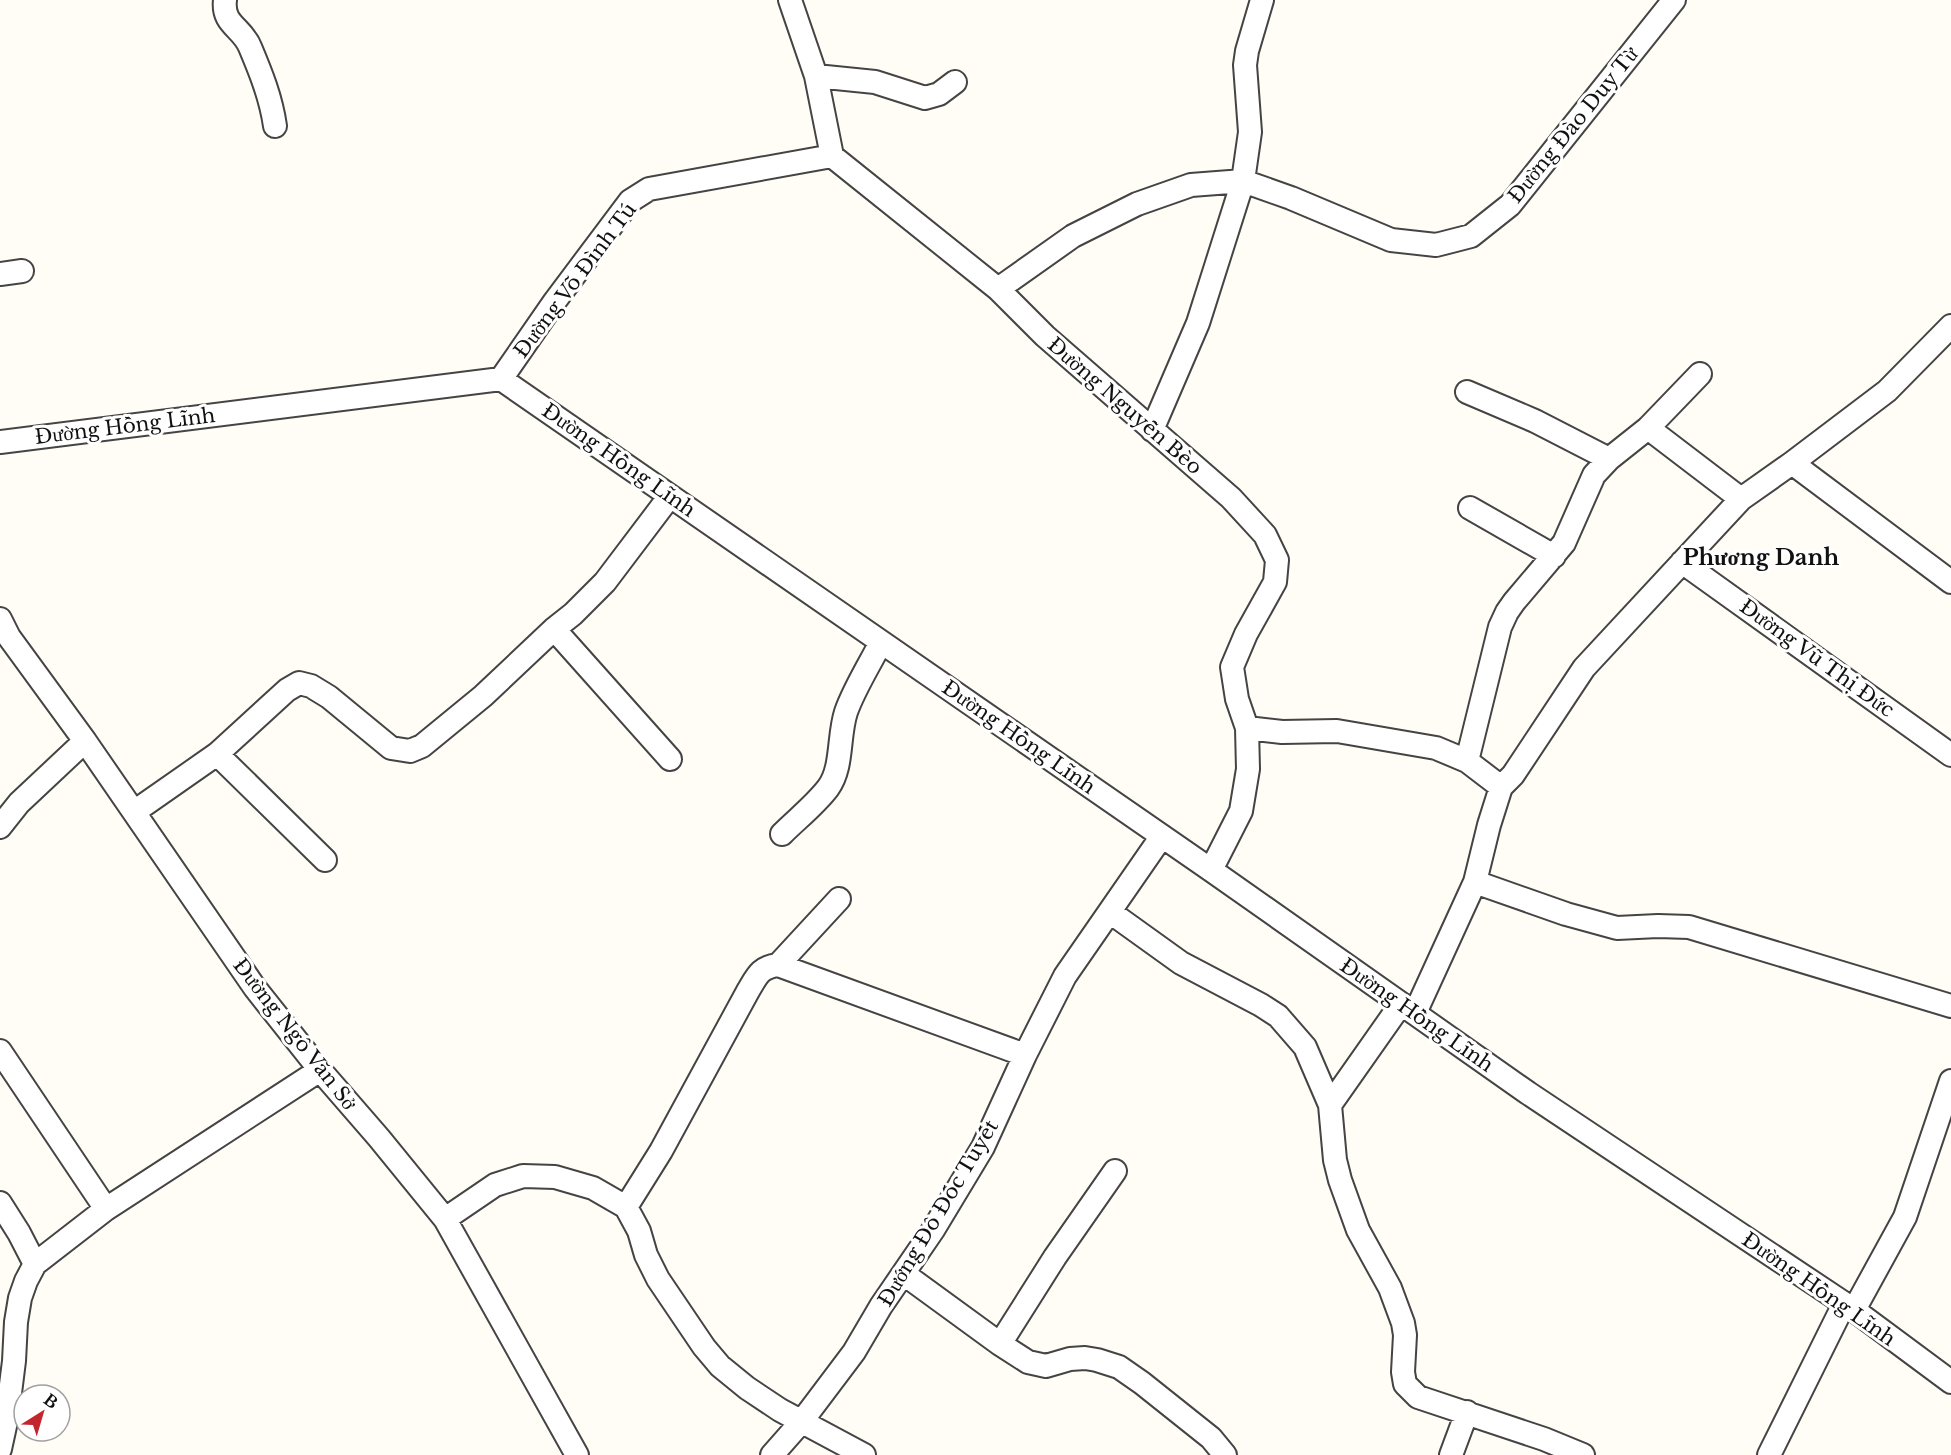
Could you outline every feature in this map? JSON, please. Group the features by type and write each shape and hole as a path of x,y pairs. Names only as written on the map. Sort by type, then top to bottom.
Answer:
{"street":[{"path":"225,0 224,10 228,21 249,44 268,92 275,126"},
{"path":"790,0 816,76 832,156"},
{"path":"1152,430 1198,323 1243,181 1250,132 1245,65 1247,51 1263,0"},
{"name":"Đường Đào Duy Từ","path":"998,289 1073,236 1137,204 1191,185 1243,181 1291,198 1391,240 1436,245 1471,236 1510,205 1674,0"},
{"path":"816,76 868,80 925,98 939,94 955,82"},
{"name":"Đường Nguyễn Bèo","path":"832,156 998,289 1045,336 1231,498 1265,535 1277,560 1275,582 1246,634 1232,667 1237,699 1247,728 1248,769 1241,811 1211,870"},
{"name":"Đường Võ Đình Tú","path":"501,379 555,301 630,201 649,189 832,156"},
{"path":"1330,1105 1408,1009 1475,882 1501,787 1513,775 1584,668 1741,499 1887,391 1951,326"},
{"path":"1467,761 1500,627 1507,612 1554,556 1570,531 1589,483 1609,459 1648,428 1700,374"},
{"name":"Đường Hồng Lĩnh","path":"0,442 501,379 1211,870 1528,1093 1849,1307 1951,1382"},
{"path":"1467,392 1535,421 1609,459"},
{"path":"1648,428 1741,499"},
{"path":"1792,463 1951,582"},
{"path":"134,812 217,754 287,690 299,683 311,686 329,697 391,748 410,752 422,746 483,696 605,582 670,495"},
{"path":"1470,508 1554,556"},
{"name":"Đường Vũ Thị Đức","path":"1682,562 1951,755"},
{"name":"Đường Ngô Văn Sở","path":"0,619 9,637 85,741 255,988 444,1219 577,1455"},
{"path":"554,629 670,759"},
{"path":"782,834 828,788 834,777 846,710 881,642"},
{"path":"1247,728 1282,732 1337,730 1436,748 1467,761 1501,787"},
{"path":"0,827 19,803 85,741"},
{"path":"217,754 325,861"},
{"name":"Đướng Đô Đốc Tuyết","path":"772,1455 802,1421 854,1352 904,1274 983,1147 1025,1055 1065,976 1162,836"},
{"path":"1475,882 1566,914 1617,928 1689,927 1951,1006"},
{"path":"778,965 839,899"},
{"path":"1110,912 1181,963 1278,1016 1305,1047 1330,1105 1335,1160 1340,1180 1358,1230 1390,1288 1404,1323 1403,1372 1405,1384 1418,1397 1467,1412 1542,1447 1583,1455"},
{"path":"626,1207 661,1151 748,991 759,973 767,966 778,965 1025,1055"},
{"path":"0,1051 106,1209"},
{"path":"0,1449 7,1417 20,1298 35,1264 106,1209 320,1070"},
{"path":"1770,1455 1849,1307 1905,1217 1951,1082"},
{"path":"1000,1344 1055,1257 1115,1171"},
{"path":"444,1219 495,1185 523,1176 555,1177 593,1188 626,1207 639,1231 646,1255 658,1279 720,1366 780,1410 864,1455"},
{"path":"0,1203 35,1264"},
{"path":"904,1274 1028,1362 1046,1366 1070,1359 1085,1358 1097,1359 1119,1367 1211,1438 1225,1455"},
{"path":"1451,1455 1467,1412"}],"district":[{"name":"Phương Danh","path":"1761,557"}]}
